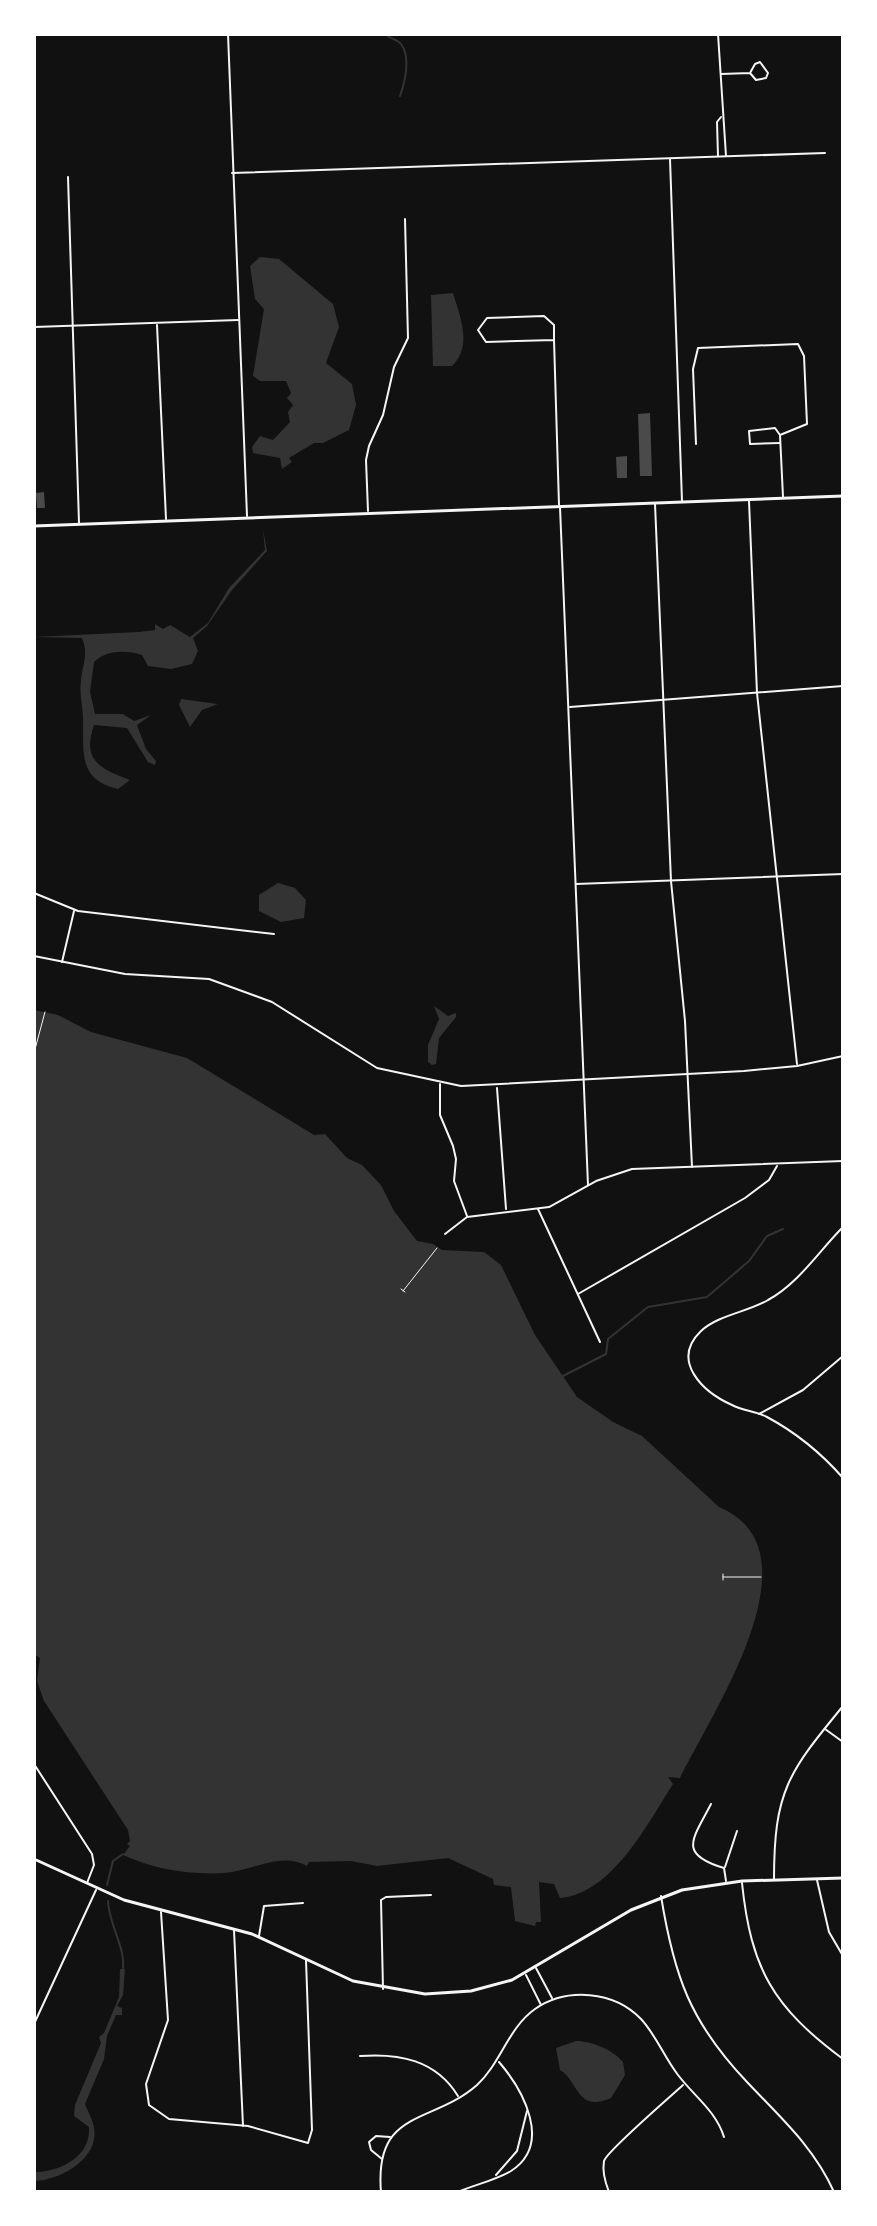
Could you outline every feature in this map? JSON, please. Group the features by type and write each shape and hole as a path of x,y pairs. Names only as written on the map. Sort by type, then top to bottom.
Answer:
{"street":[{"path":"228,34 247,517"},
{"path":"718,34 726,156"},
{"path":"760,62 768,73 766,78 756,80 750,73 760,62"},
{"path":"720,74 750,73"},
{"path":"718,156 722,116"},
{"path":"718,133 725,133"},
{"path":"232,173 825,153"},
{"path":"670,158 682,502"},
{"path":"68,177 79,524"},
{"path":"368,513 368,450 383,415 394,367 408,338 405,219"},
{"path":"554,340 486,342 478,330 487,318 544,316 554,325 588,1185"},
{"path":"34,327 239,320"},
{"path":"157,324 166,520"},
{"path":"696,444 693,369 698,348 798,344 804,356 807,424 780,435"},
{"path":"780,443 750,444 749,431 775,428 780,435 783,498"},
{"path":"34,526 842,496 843,527"},
{"path":"749,499 757,693 797,1066"},
{"path":"655,503 671,881 688,1073 692,1167"},
{"path":"570,707 843,686"},
{"path":"576,884 843,874"},
{"path":"34,893 74,910 274,934"},
{"path":"62,962 74,910"},
{"path":"34,956 125,974 188,976 220,982 272,1002 365,1063 403,1076 440,1083 496,1087 583,1082 797,1066 843,1056"},
{"path":"440,1083 440,1115 453,1146 456,1159 454,1181 467,1217"},
{"path":"496,1087 506,1211"},
{"path":"445,1234 467,1217 538,1208 565,1201 588,1185 632,1169 843,1161"},
{"path":"578,1294 745,1198 769,1180 777,1164"},
{"path":"538,1208 600,1342"},
{"path":"843,1227 786,1288 771,1299 709,1325 689,1350 688,1365 694,1377 710,1394 732,1406 759,1414 804,1442 843,1478"},
{"path":"759,1414 803,1390 843,1357"},
{"path":"774,1880 777,1823 782,1796 792,1770 843,1706"},
{"path":"824,1728 843,1742"},
{"path":"34,1764 92,1854 93,1866 86,1884"},
{"path":"711,1804 692,1841 693,1852 704,1863 724,1868"},
{"path":"727,1882 724,1868 737,1831"},
{"path":"34,1859 97,1889 161,1911 259,1937 344,1978 383,1989 458,1992 499,1984 526,1974 612,1920 661,1896 727,1882 843,1878"},
{"path":"817,1879 829,1932 843,1956"},
{"path":"742,1881 747,1931 758,1966 774,1994 795,2017 843,2059"},
{"path":"34,2024 97,1889"},
{"path":"383,1989 381,1900 431,1895"},
{"path":"661,1896 671,1958 691,2006 720,2051 815,2156 834,2192"},
{"path":"259,1937 264,1906 303,1903"},
{"path":"161,1911 168,2020 146,2081 146,2098 154,2111 167,2118 243,2126 308,2143 312,2130 306,1960"},
{"path":"234,1928 243,2126"},
{"path":"536,1968 552,1999"},
{"path":"526,1974 541,2005"},
{"path":"381,2192 382,2160 391,2137 420,2114 478,2084 498,2060 519,2023 552,1999 589,1995 627,2008 650,2031 684,2083 718,2120 724,2137"},
{"path":"360,2056 394,2055 427,2065 451,2085 458,2097"},
{"path":"458,2192 508,2173 529,2150 532,2137 527,2110 518,2084 498,2060"},
{"path":"609,2192 604,2180 604,2159 610,2149 636,2130 684,2083"},
{"path":"493,2177 520,2144 527,2110"},
{"path":"382,2160 371,2150 369,2142 376,2136 391,2137"},
{"path":"520,2144 529,2150"}],"path":[{"path":"34,1053 45,1012"},
{"path":"403,1291 437,1248"},
{"path":"723,1577 761,1577"}],"shaded area":[{"path":"260,257 279,259 333,304 339,327 326,363 352,384 356,405 349,430 323,443 314,443 289,458 292,462 282,469 280,458 253,453 252,447 260,436 273,440 290,422 288,412 293,405 287,398 291,393 286,381 260,381 253,376 264,309 255,299 250,266"},
{"path":"453,293 463,331 462,350 452,366 433,366 431,295"},
{"path":"263,529 267,551 232,590 207,626 193,638 198,651 192,664 171,669 148,666 142,655 123,652 110,653 94,662 90,692 95,714 123,714 134,721 151,715 137,725 146,749 156,761 155,765 148,762 127,728 94,725 90,748 92,756 103,768 130,780 118,789 95,778 89,771 84,753 81,686 85,655 82,638 34,637 139,632 155,630 155,624 163,629 170,625 190,637 208,623 229,588 265,550"},
{"path":"181,699 218,704 202,710 190,727 179,705"},
{"path":"278,883 295,888 306,900 304,918 281,922 259,911 259,895"},
{"path":"434,1006 448,1016 456,1013 456,1017 439,1038 436,1064 432,1065 428,1062 428,1045 439,1019"},
{"path":"34,1010 58,1015 91,1032 187,1058 314,1135 325,1134 347,1158 362,1165 381,1185 394,1211 417,1241 433,1244 442,1250 484,1252 501,1265 535,1335 577,1397 613,1422 642,1436 719,1507 748,1528 761,1558 761,1594 734,1674 680,1778 668,1777 673,1784 640,1836 627,1854 596,1884 579,1894 560,1898 554,1884 539,1882 541,1922 536,1922 535,1926 515,1921 511,1887 494,1885 493,1879 448,1858 377,1866 351,1861 309,1862 307,1866 287,1860 235,1872 211,1873 159,1867 123,1855 130,1846 127,1844 130,1841 128,1830 44,1701 37,1681 40,1658 34,1654"},
{"path":"120,1969 125,1969 123,1995 117,2006 122,2008 122,2015 116,2015 107,2036 104,2059 85,2104 94,2128 91,2149 65,2172 34,2181 34,2172 62,2166 85,2147 89,2127 74,2116 75,2105 101,2043 99,2037 104,2033 119,1997"},
{"path":"576,2041 602,2047 623,2062 625,2075 611,2098 600,2102 584,2099 560,2070 556,2048"}],"building":[{"path":"650,413 652,476 640,476 638,414"},
{"path":"627,456 627,478 617,478 616,457"},
{"path":"44,492 45,508 37,508 36,493"}],"waterway":[{"path":"385,34 401,44 406,56 400,96"},
{"path":"561,1377 606,1354 608,1339 648,1307 707,1297 749,1261 767,1236 783,1229"},
{"path":"107,1885 113,1861 123,1854"},
{"path":"108,1901 122,1952 123,1968"}]}
